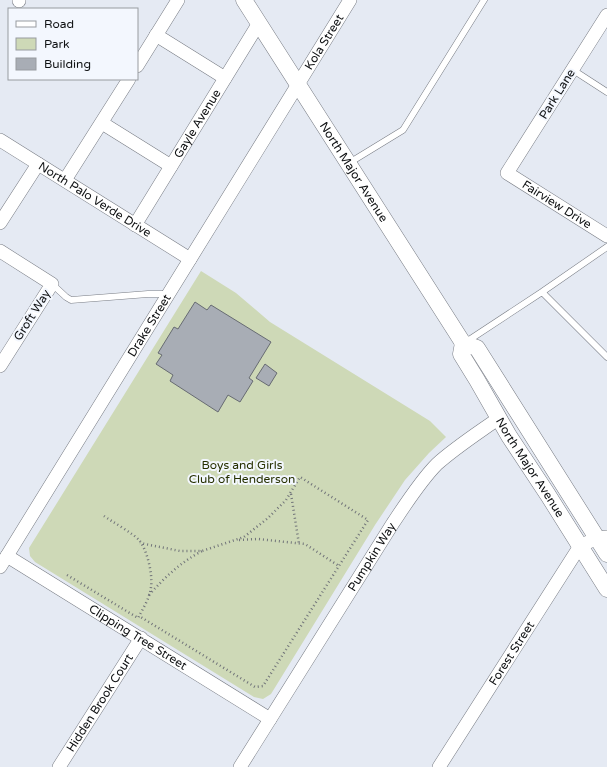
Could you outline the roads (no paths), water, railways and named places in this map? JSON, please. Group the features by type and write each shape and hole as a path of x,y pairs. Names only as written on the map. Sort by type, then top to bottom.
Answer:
{"street":[{"path":"138,64 178,0"},
{"name":"North Major Avenue","path":"244,0 463,344 477,348 593,541 607,589"},
{"name":"Kola Street","path":"298,84 350,0"},
{"name":"Park Lane","path":"507,173 607,14"},
{"name":"Gayle Avenue","path":"135,225 259,23"},
{"path":"156,35 225,78"},
{"path":"65,180 128,80"},
{"name":"Drake Street","path":"3,562 298,84"},
{"path":"102,123 171,166"},
{"name":"North Palo Verde Drive","path":"0,140 190,259"},
{"path":"0,224 38,164"},
{"name":"Fairview Drive","path":"507,173 607,236"},
{"path":"0,251 52,284"},
{"name":"Groft Way","path":"0,366 52,284"},
{"name":"North Major Avenue","path":"463,344 461,354 499,418 593,541 607,554"},
{"name":"Pumpkin Way","path":"240,767 388,530 411,496 436,465 499,418"},
{"name":"Forest Street","path":"439,767 593,541"},
{"name":"Clipping Tree Street","path":"3,562 141,638 270,718"},
{"name":"Hidden Brook Court","path":"59,767 141,638"}],"lane":[{"path":"348,163 403,130 484,0"},
{"path":"573,70 607,92"},
{"path":"463,344 607,247"},
{"path":"52,284 71,300 148,294 168,294"},
{"path":"542,292 607,357"}],"park label":[{"name":"Boys and Girls Club of Henderson","path":"242,472"}]}
